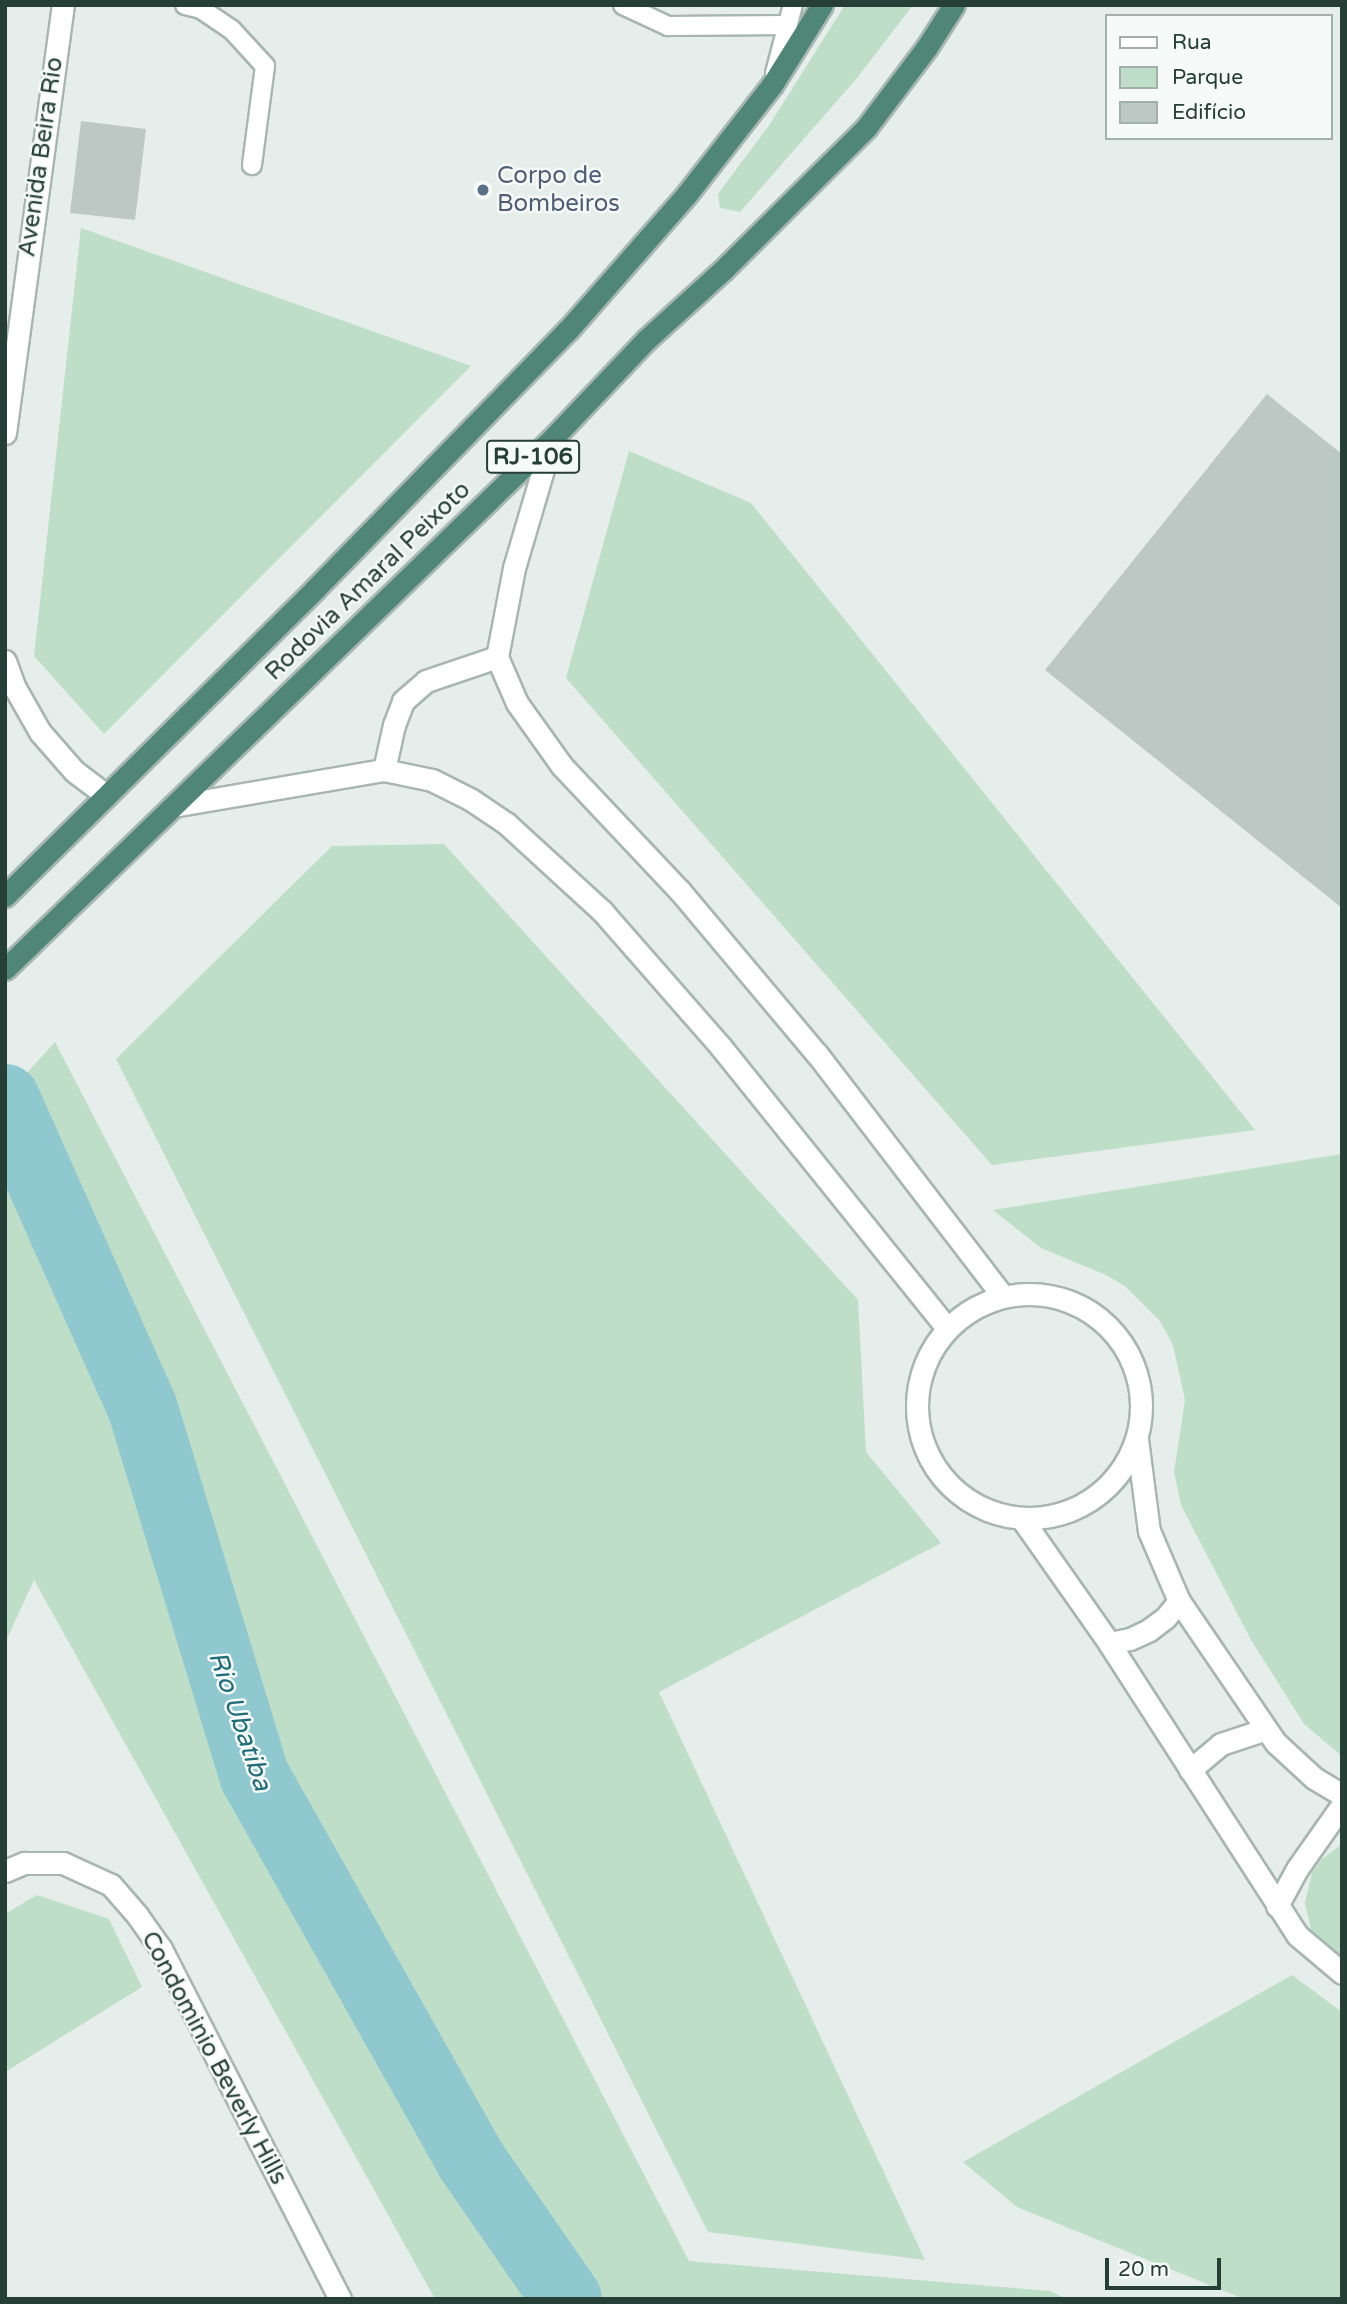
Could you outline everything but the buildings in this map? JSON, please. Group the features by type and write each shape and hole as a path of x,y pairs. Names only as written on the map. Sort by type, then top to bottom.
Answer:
{"highway":[{"name":"Rodovia Amaral Peixoto","path":"5,896 314,590 568,330 687,194 772,85 822,5"},
{"name":"Rodovia Amaral Peixoto","path":"5,969 552,439 646,340 723,270 866,128 954,5"}],"street":[{"name":"Avenida Beira Rio","path":"5,433 63,5"},
{"path":"552,439 514,568 497,657 517,703 562,766 680,891 817,1054 1003,1296"},
{"path":"384,770 394,725 404,701 426,681 497,657"},
{"path":"5,661 15,688 40,732 74,771 106,795"},
{"path":"173,806 384,770 432,780 470,799 507,824 601,911 721,1047 947,1328"},
{"path":"1137,1439 1121,1472 1093,1499 1060,1515 1022,1519 987,1511 956,1493 932,1465 919,1431 916,1394 927,1359 947,1328 973,1308 1003,1296 1037,1293 1070,1301 1099,1317 1122,1341 1137,1372 1142,1405 1137,1439 1149,1531 1180,1601 1276,1743 1314,1778 1342,1795"},
{"path":"1022,1519 1108,1643 1297,1935 1342,1973"},
{"path":"1108,1643 1130,1639 1149,1630 1166,1618 1180,1601"},
{"path":"1190,1770 1221,1744 1266,1729"},
{"path":"1277,1906 1297,1869 1342,1805"},
{"name":"Condominio Beverly Hills","path":"5,1871 24,1863 63,1863 111,1885 137,1915 161,1950 340,2299"}],"lane":[{"path":"185,5 201,9 232,30 265,66 253,165"},
{"path":"623,5 668,26 788,25"},
{"path":"772,85 793,5"}],"green space":[{"path":"845,5 913,5 857,78 740,212 720,208 718,194 768,127"},
{"path":"81,228 471,366 104,734 34,656"},
{"path":"629,451 751,503 1255,1130 992,1165 566,678"},
{"path":"444,844 858,1300 866,1452 941,1543 659,1692 925,2260 708,2232 116,1059 332,846"},
{"path":"55,1042 689,2261 1050,2291 1067,2299 435,2299 34,1580 5,1643 5,1097"},
{"path":"1342,1154 1342,1756 1304,1724 1251,1640 1181,1505 1174,1472 1185,1400 1173,1345 1160,1321 1126,1287 1106,1275 1041,1248 993,1210"},
{"path":"1342,1844 1342,1963 1312,1934 1305,1903 1312,1872 1322,1859"},
{"path":"37,1895 109,1919 142,1987 5,2072 5,1914"},
{"path":"1292,1975 1342,2012 1342,2299 1244,2299 1017,2207 963,2162"}],"waterway":[{"name":"Rio Ubatiba","path":"5,1099 142,1406 254,1775 470,2159 567,2299"}],"place":[{"name":"Corpo de Bombeiros","path":"483,190"}]}
